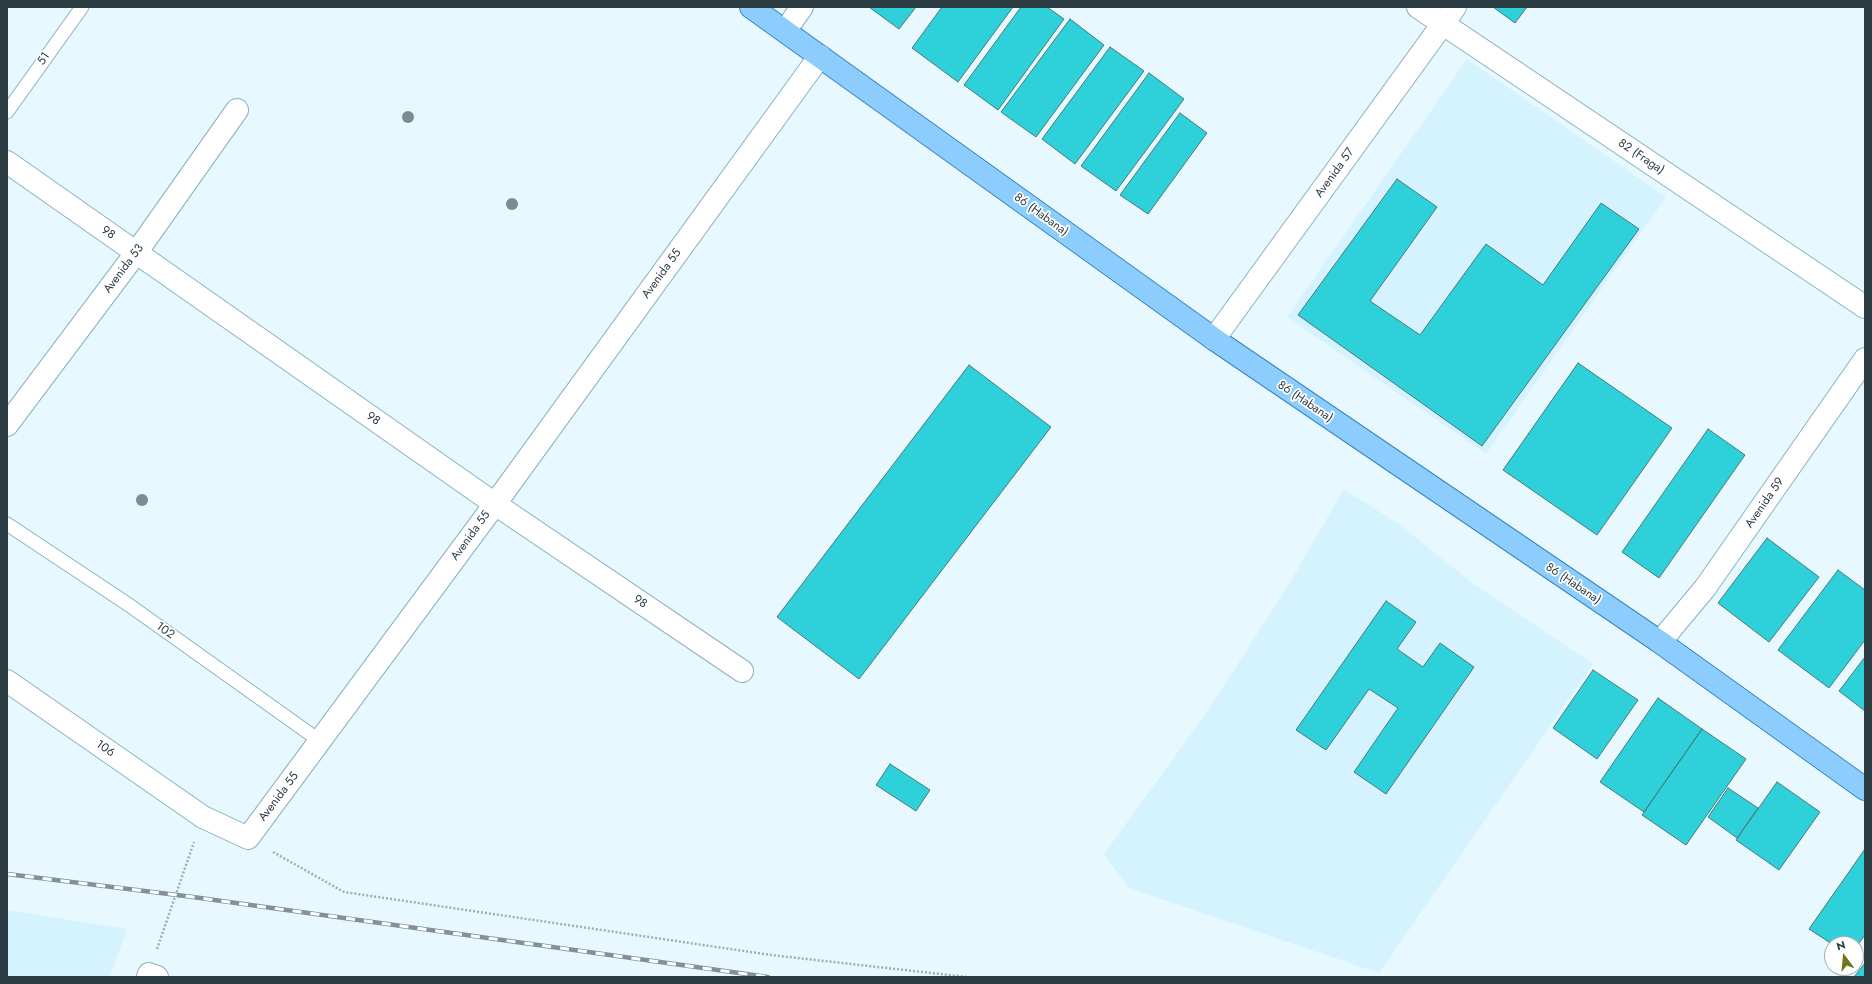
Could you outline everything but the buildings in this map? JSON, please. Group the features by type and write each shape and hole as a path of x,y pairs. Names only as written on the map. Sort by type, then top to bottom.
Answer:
{"main road":[{"name":"86 (Habana)","path":"751,7 1214,339 1660,642 1865,789"}],"street":[{"path":"785,32 802,7"},
{"name":"82 (Fraga)","path":"1418,7 1865,307"},
{"name":"Avenida 57","path":"1214,339 1455,7"},
{"name":"Avenida 55","path":"248,838 495,504 820,56"},
{"name":"Avenida 53","path":"7,425 136,253 238,110"},
{"name":"98","path":"7,162 495,504 742,671"},
{"name":"Avenida 59","path":"1660,642 1705,588 1865,359"},
{"name":"106","path":"7,681 203,818"},
{"path":"203,818 248,838"}],"lane":[{"name":"51","path":"7,112 82,7"},
{"name":"102","path":"7,524 128,605 320,741"}],"path":[{"path":"151,976 175,895 203,818"},
{"path":"248,838 344,892 771,955 967,977"}],"shaded area":[{"path":"1467,59 1666,197 1486,454 1287,317"},
{"path":"1344,489 1400,525 1475,585 1593,664 1379,973 1129,888 1104,854 1207,712 1289,584"},
{"path":"7,910 127,929 110,977 7,977"}],"railway":[{"path":"7,874 193,897 768,977"}]}
